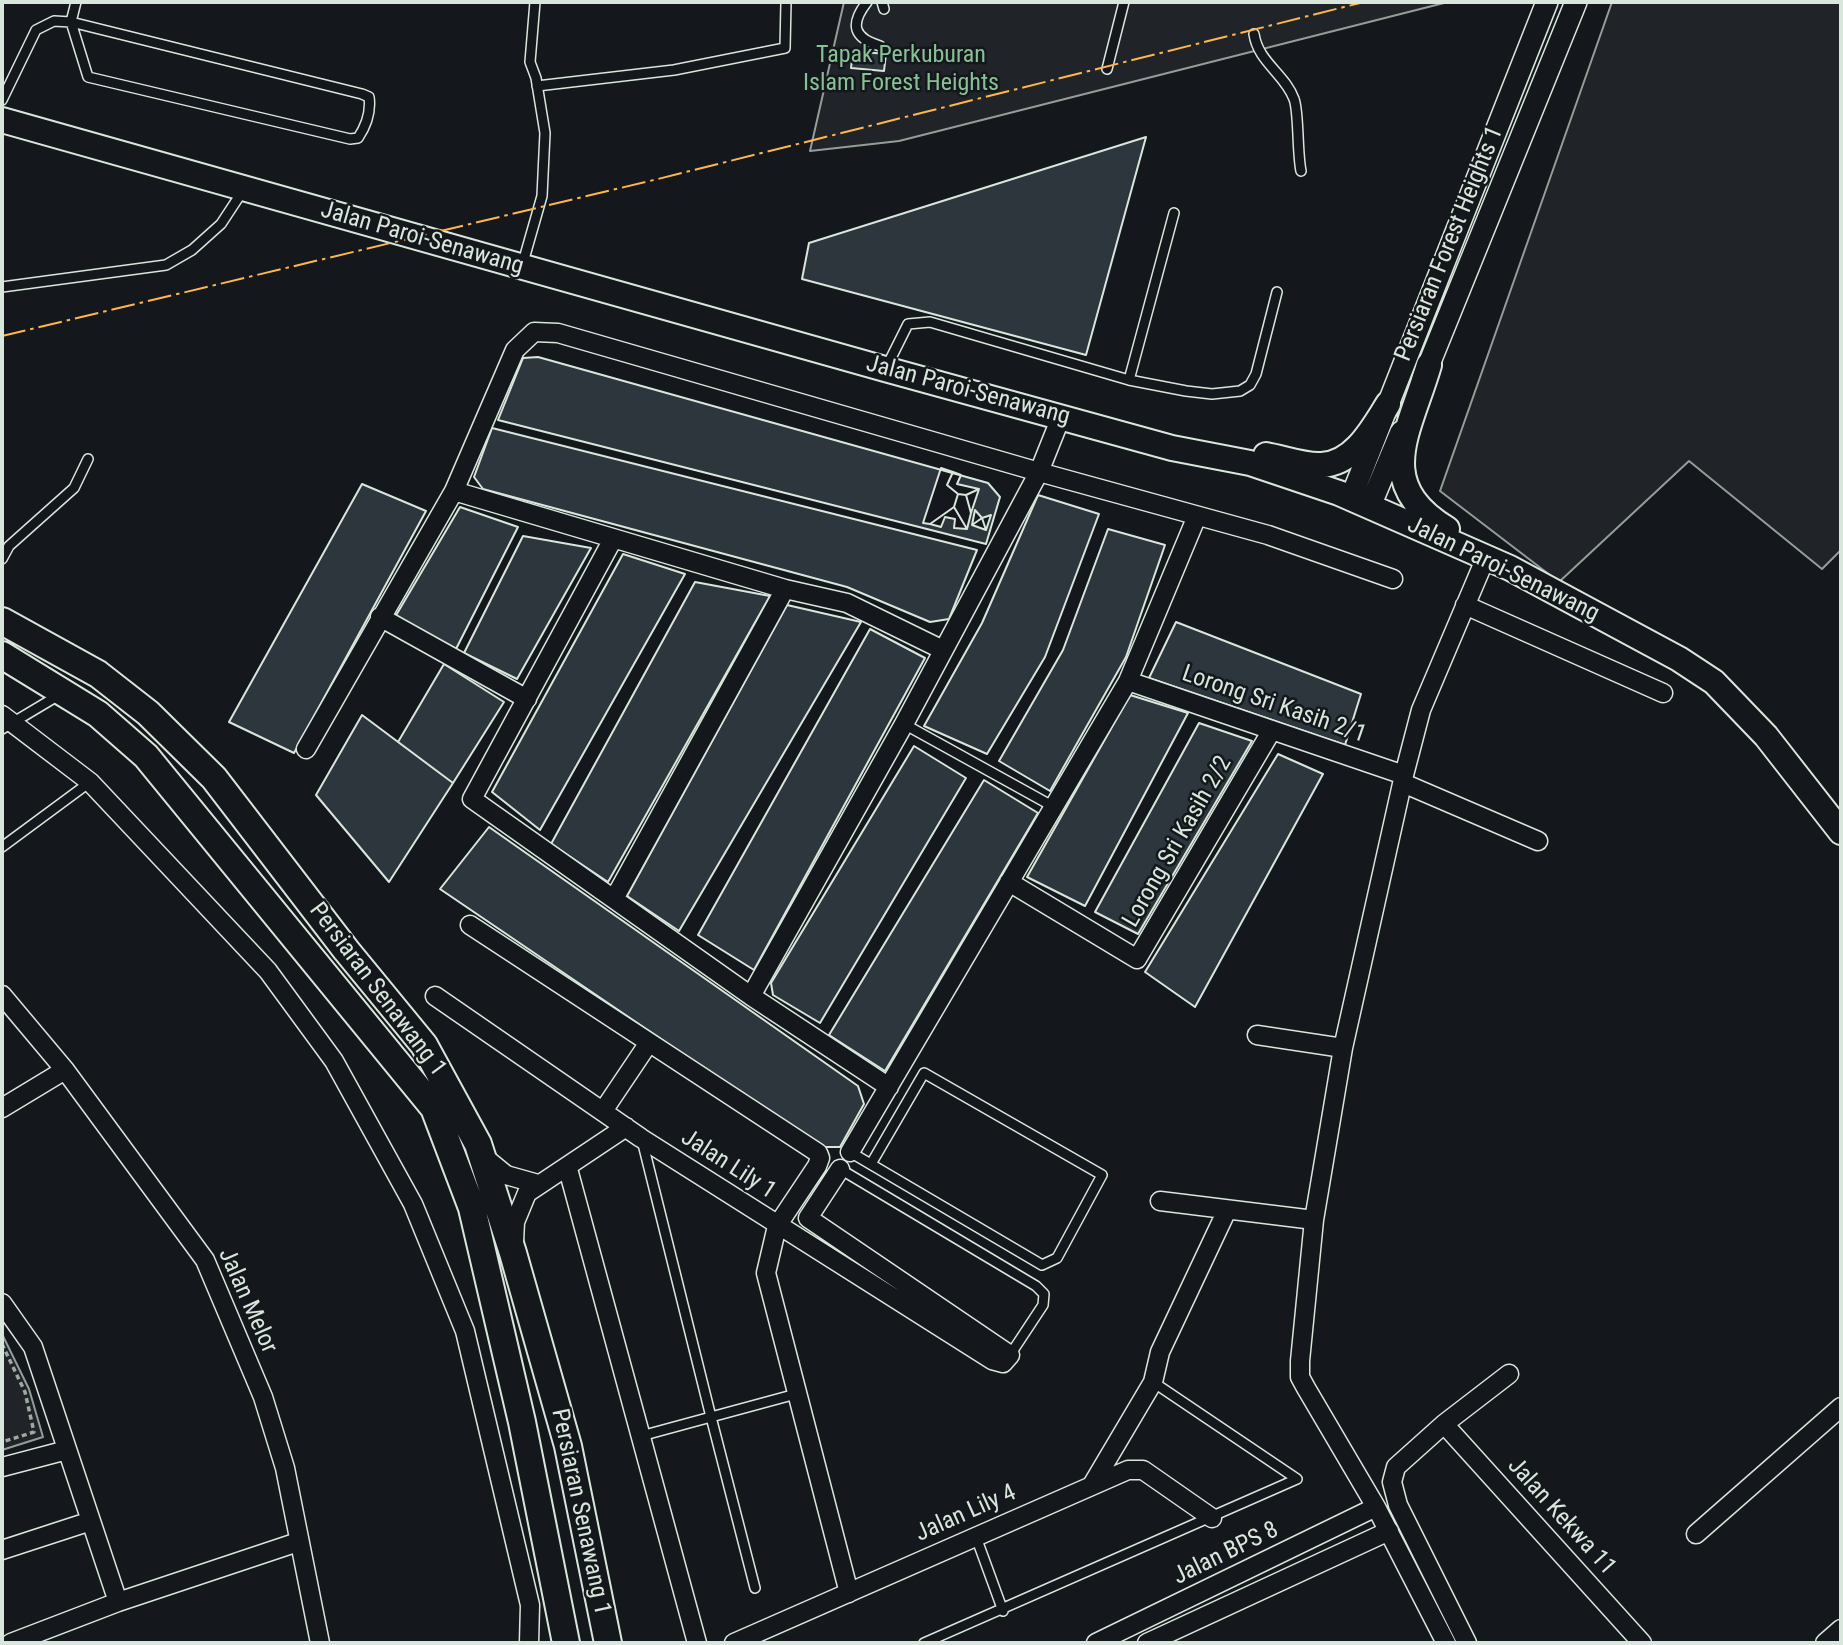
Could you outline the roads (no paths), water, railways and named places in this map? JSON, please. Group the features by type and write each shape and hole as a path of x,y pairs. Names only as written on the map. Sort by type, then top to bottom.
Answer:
{"main road":[{"name":"Jalan Paroi-Senawang","path":"2,120 522,268 1172,448 1250,463 1360,502 1510,568 1679,659 1714,682 1766,736 1841,832"},
{"path":"1429,365 1400,462 1402,479 1412,501 1434,521 1510,568"},
{"path":"1172,448 1219,445 1320,466 1330,464 1353,452 1367,438 1388,404"},
{"name":"Persiaran Senawang 1","path":"2,621 97,674 148,713 214,778 346,950 425,1045 484,1157 568,1446 608,1643"},
{"name":"Persiaran Senawang 1","path":"2,655 99,714 146,756 433,1108 472,1208 522,1422 566,1643"}],"street":[{"name":"Persiaran Forest Heights 1","path":"1360,502 1388,404 1546,2"},
{"name":"Persiaran Forest Heights 1","path":"1360,502 1429,365 1576,2"},
{"path":"306,749 454,491 514,350 534,332 558,333 1268,535 1393,579"},
{"path":"751,996 904,724 1039,472 1061,416"},
{"path":"454,491 785,589 847,603 943,650"},
{"path":"850,1152 1129,681 1197,516"},
{"path":"613,539 472,799 751,996 889,1087"},
{"path":"1446,1643 1376,1507 1300,1377 1314,1220 1343,1048 1404,779 1422,710 1486,557"},
{"path":"614,898 785,589"},
{"path":"1465,606 1663,694"},
{"path":"380,617 527,699"},
{"name":"Lorong Sri Kasih 2/1","path":"1129,681 1404,779 1538,841"},
{"path":"5,723 90,782 268,971 334,1061 392,1160 465,1331 530,1605 531,1632 528,1643"},
{"name":"Lorong Sri Kasih 2/2","path":"1009,882 1138,959 1272,730"},
{"path":"470,925 818,1153 820,1158 817,1166 777,1226 766,1273 849,1593"},
{"name":"Jalan Melor","path":"2,995 65,1070 205,1260 262,1397 285,1468 320,1643"},
{"name":"Jalan Lily 1","path":"435,996 641,1138 777,1226 992,1360 1007,1359"},
{"path":"1257,1035 1343,1048"},
{"path":"603,1111 648,1044"},
{"path":"2,1108 65,1070"},
{"path":"513,1253 515,1222 521,1204 538,1184 568,1168 626,1126"},
{"path":"484,1157 506,1175 538,1184"},
{"path":"568,1168 697,1643"},
{"path":"840,1168 807,1218 1007,1359"},
{"path":"1160,1201 1314,1220"},
{"path":"1093,1485 1153,1382 1160,1352 1227,1210"},
{"path":"2,1303 33,1347 118,1602"},
{"path":"1467,1643 1398,1505 1392,1482 1396,1467 1444,1424 1509,1374"},
{"path":"1696,1534 1841,1407"},
{"name":"Jalan Kekwa 11","path":"1444,1424 1642,1643"},
{"path":"2,1467 67,1450"},
{"name":"Jalan Lily 4","path":"734,1643 1128,1470 1143,1470 1212,1518"},
{"name":"Jalan BPS 8","path":"1096,1643 1376,1507"},
{"path":"2,1550 91,1521"},
{"path":"1146,1643 1389,1531"},
{"path":"11,1643 118,1602 298,1542"},
{"path":"1825,1643 1841,1629"}],"lane":[{"path":"2,100 36,30 54,21 71,22 362,94 369,97 370,107 363,130 358,138 350,139 88,77 71,22 76,2"},
{"path":"522,268 542,196 545,134 530,62 535,2"},
{"path":"537,86 674,70 785,48 786,2"},
{"path":"867,2 857,21 856,31 863,41 880,46"},
{"path":"1107,69 1124,2"},
{"path":"1254,34 1256,48 1295,100 1296,147 1301,171"},
{"path":"2,287 166,265 192,250 221,224 246,188"},
{"path":"1129,380 1174,213"},
{"path":"885,369 908,324 929,322 1129,380 1212,394 1240,391 1250,385 1256,374 1277,292"},
{"path":"2,559 9,546 74,488 88,460"},
{"path":"5,723 63,692"},
{"path":"904,724 1054,807"},
{"path":"2,847 90,782"},
{"path":"850,1152 1042,1265 1057,1258 1102,1175 924,1073 871,1164"},
{"path":"641,1138 755,1588"},
{"path":"840,1168 1036,1286 1044,1294 1043,1305 1007,1359"},
{"path":"924,1643 1003,1611 1297,1479 1153,1382"},
{"path":"641,1436 796,1394"},
{"path":"976,1537 1003,1611"}],"park label":[{"name":"Tapak Perkuburan Islam Forest Heights","path":"901,70"}]}
